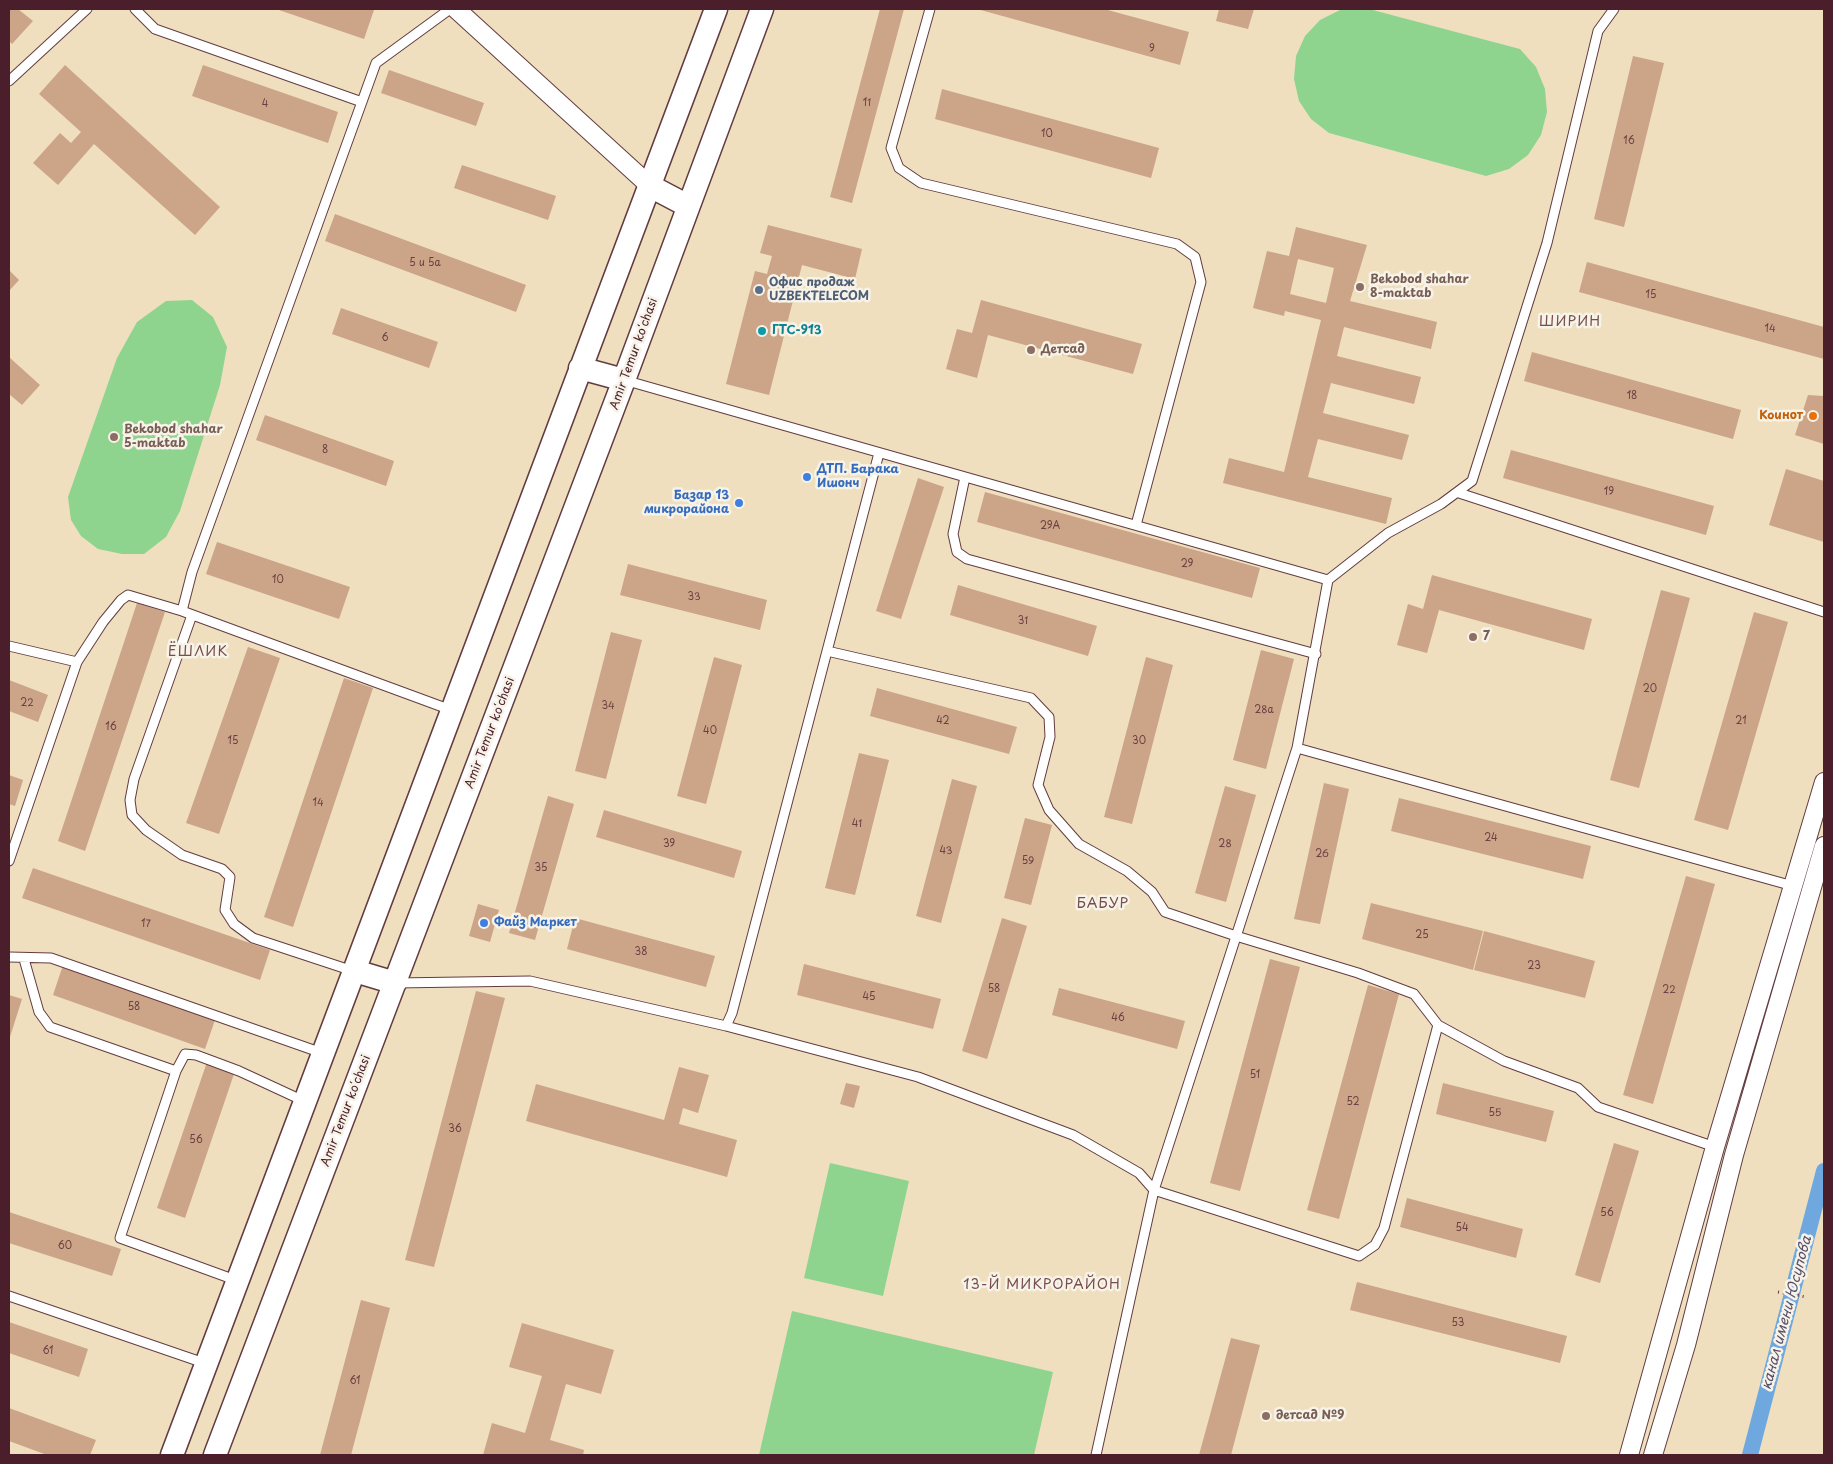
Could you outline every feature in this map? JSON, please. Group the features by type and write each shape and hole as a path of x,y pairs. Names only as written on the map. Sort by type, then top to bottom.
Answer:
{"street":[{"path":"456,9 650,186 688,206"},
{"path":"172,1455 356,972 580,368 716,9"},
{"name":"Amir Temur koʻchasi","path":"215,1455 624,380 762,9"},
{"path":"580,368 624,380"},
{"path":"1629,1455 1715,1147 1824,782"},
{"path":"1653,1455 1686,1345 1734,1155 1824,846"},
{"path":"356,972 395,983"},
{"path":"1687,1248 1709,1255"}],"lane":[{"path":"9,82 87,9"},
{"path":"135,9 155,28 362,102"},
{"path":"182,611 192,572 376,64 450,9"},
{"path":"930,9 891,148 899,168 921,182 1177,244 1195,257 1201,282 1136,526"},
{"path":"1096,1455 1154,1190 1298,748 1328,580 1388,533 1459,493 1472,481 1547,243 1598,31 1611,9"},
{"path":"624,380 1328,580"},
{"path":"726,1026 732,1013 879,453"},
{"path":"965,477 953,534 957,552 967,559 1316,654"},
{"path":"1459,493 1824,612"},
{"path":"9,861 77,662 103,622 121,600 128,595 182,611 453,711"},
{"path":"192,615 134,779 130,800 132,815 146,830 182,855 222,868 230,877 225,910 234,924 252,938 356,972"},
{"path":"9,646 77,662"},
{"path":"827,651 1031,698 1049,717 1050,737 1038,786 1049,810 1079,844 1127,871 1152,892 1165,912 1358,973 1414,994 1438,1025 1504,1061 1578,1088 1598,1107 1715,1147"},
{"path":"1298,748 1792,886"},
{"path":"9,957 24,959 51,958 324,1054"},
{"path":"24,959 39,1012 50,1026 176,1071"},
{"path":"395,983 530,981 726,1026 918,1077 1064,1132 1138,1173 1154,1190 1359,1256 1375,1245 1384,1228 1438,1025"},
{"path":"238,1281 120,1238 176,1071 186,1054 196,1055 239,1071 306,1102"},
{"path":"9,1296 207,1364"}],"path":[{"path":"1778,1292 1806,1297"}],"green space":[{"path":"1369,9 1520,49 1536,67 1545,89 1547,112 1541,135 1528,155 1509,169 1486,176 1329,133 1311,119 1299,101 1294,79 1296,56 1305,36 1320,20 1340,10"},
{"path":"192,300 213,317 227,347 220,385 180,511 166,537 144,554 122,554 98,549 81,536 71,520 68,497 117,358 137,322 166,301"},
{"path":"830,1163 909,1181 883,1296 804,1278"},
{"path":"792,1311 1053,1372 1034,1455 759,1455"}],"building":[{"path":"9,9 18,9 33,21 12,44 9,41"},
{"path":"276,9 370,9 374,10 364,39"},
{"path":"880,9 904,9 852,203 830,197"},
{"path":"977,9 1104,9 1189,32 1180,65"},
{"path":"1219,9 1254,9 1248,29 1216,21"},
{"path":"1633,56 1664,63 1624,227 1594,219"},
{"path":"65,65 220,207 195,235 94,144 58,185 33,163 60,133 71,143 81,132 39,94"},
{"path":"203,65 338,112 328,143 192,96"},
{"path":"389,70 484,103 476,126 381,93"},
{"path":"942,89 1159,148 1151,178 935,119"},
{"path":"462,165 556,196 548,220 454,188"},
{"path":"335,214 526,285 516,312 325,241"},
{"name":"ГТС-913","path":"768,225 862,249 855,279 802,265 769,395 726,384 755,271 767,274 772,256 760,253"},
{"path":"1296,227 1367,245 1350,301 1437,322 1431,349 1344,327 1337,356 1421,377 1414,404 1331,383 1323,413 1409,435 1402,460 1318,439 1308,477 1392,498 1386,524 1223,483 1229,458 1284,472 1321,320 1285,311 1284,316 1253,308 1267,251 1289,256","holes":["1298,259 1334,268 1326,303 1290,294"]},
{"path":"1587,262 1824,327 1824,359 1579,292"},
{"path":"9,270 19,280 9,291"},
{"path":"981,300 1142,344 1133,374 988,335 977,378 946,369 957,329 972,333"},
{"path":"341,308 438,342 429,368 332,334"},
{"path":"1532,352 1741,410 1733,439 1524,381"},
{"path":"9,357 40,385 22,405 9,394"},
{"name":"Коинот","path":"1808,395 1824,396 1824,444 1795,435"},
{"path":"265,415 394,461 386,486 256,440"},
{"path":"1511,450 1714,506 1706,535 1503,478"},
{"path":"1786,469 1824,481 1824,542 1769,525"},
{"path":"918,478 944,487 901,619 876,611"},
{"path":"985,492 1260,568 1252,598 977,522"},
{"path":"217,542 350,587 339,619 206,574"},
{"path":"628,564 767,600 760,630 620,595"},
{"path":"1432,575 1592,619 1584,650 1439,610 1427,653 1397,645 1408,604 1423,609"},
{"path":"958,585 1097,626 1088,656 950,615"},
{"path":"1661,590 1690,598 1639,788 1610,780"},
{"path":"137,603 165,612 85,851 58,841"},
{"path":"1754,612 1788,622 1728,830 1694,820"},
{"path":"611,632 642,640 606,779 575,771"},
{"path":"248,647 280,658 219,834 186,823"},
{"path":"1261,650 1294,659 1266,769 1233,760"},
{"path":"714,657 742,665 706,804 677,796"},
{"path":"1146,657 1173,665 1132,824 1104,817"},
{"path":"344,678 373,688 293,927 264,917"},
{"path":"9,680 48,695 38,722 9,711"},
{"path":"877,688 1017,727 1009,754 870,716"},
{"path":"859,753 889,760 855,895 825,888"},
{"path":"9,775 23,780 15,806 9,804"},
{"path":"952,779 977,786 941,923 916,916"},
{"path":"1324,783 1349,789 1320,924 1294,919"},
{"path":"1225,786 1256,795 1226,902 1195,893"},
{"path":"548,796 574,804 535,940 509,933"},
{"path":"1399,798 1591,846 1583,879 1391,831"},
{"path":"604,810 742,851 734,878 596,837"},
{"path":"1025,818 1052,825 1031,905 1004,898"},
{"path":"33,868 270,950 260,980 22,898"},
{"path":"1686,876 1715,884 1653,1104 1623,1095"},
{"path":"1371,903 1483,931 1473,970 1362,939"},
{"name":"Файз Маркет","path":"478,904 499,910 490,942 469,936"},
{"path":"575,918 715,956 706,987 567,949"},
{"path":"1002,918 1027,926 987,1059 962,1051"},
{"path":"1484,931 1595,961 1585,998 1474,970"},
{"path":"1270,959 1300,967 1240,1191 1210,1183"},
{"path":"804,964 941,999 933,1029 797,995"},
{"path":"63,965 215,1020 205,1049 53,995"},
{"path":"1368,985 1399,994 1339,1219 1307,1210"},
{"path":"1059,988 1185,1021 1177,1049 1052,1015"},
{"path":"476,991 505,998 434,1267 405,1260"},
{"path":"9,995 22,999 9,1040"},
{"path":"207,1062 235,1071 185,1218 157,1208"},
{"path":"679,1067 709,1075 698,1113 683,1108 679,1124 737,1140 727,1177 526,1121 536,1084 664,1120"},
{"path":"846,1083 860,1086 854,1108 840,1104"},
{"path":"1443,1083 1554,1111 1546,1142 1436,1114"},
{"path":"1614,1143 1639,1151 1600,1283 1575,1275"},
{"path":"1407,1198 1523,1229 1516,1258 1400,1227"},
{"path":"9,1212 121,1249 112,1276 9,1243"},
{"path":"1357,1282 1567,1336 1560,1363 1350,1310"},
{"path":"361,1300 390,1308 351,1455 320,1455"},
{"path":"9,1322 88,1349 79,1377 9,1353"},
{"path":"522,1323 614,1350 601,1394 566,1384 550,1440 584,1450 583,1455 483,1455 492,1423 525,1433 542,1376 509,1367"},
{"path":"1231,1338 1260,1345 1231,1455 1199,1455"},
{"path":"9,1408 96,1440 90,1455 47,1455 9,1441"}],"waterway":[{"name":"канал имени Юсупова","path":"1750,1455 1824,1171"}],"place":[{"name":"Bekobod shahar 8-maktab","path":"1360,287"},
{"name":"Офис продаж UZBEKTELECOM","path":"759,290"},
{"name":"ГТС-913","path":"762,331"},
{"name":"Детсад","path":"1031,350"},
{"name":"Коинот","path":"1813,416"},
{"name":"Bekobod shahar 5-maktab","path":"114,437"},
{"name":"ДТП. Барака Ишонч","path":"807,477"},
{"name":"Базар 13 микрорайона","path":"739,503"},
{"name":"7","path":"1473,637"},
{"name":"Файз Маркет","path":"484,923"},
{"name":"детсад №9","path":"1266,1416"}],"district":[{"name":"ШИРИН","path":"1570,322"},
{"name":"ЁШЛИК","path":"198,652"},
{"name":"БАБУР","path":"1103,904"},
{"name":"13-Й МИКРОРАЙОН","path":"1042,1285"}]}
